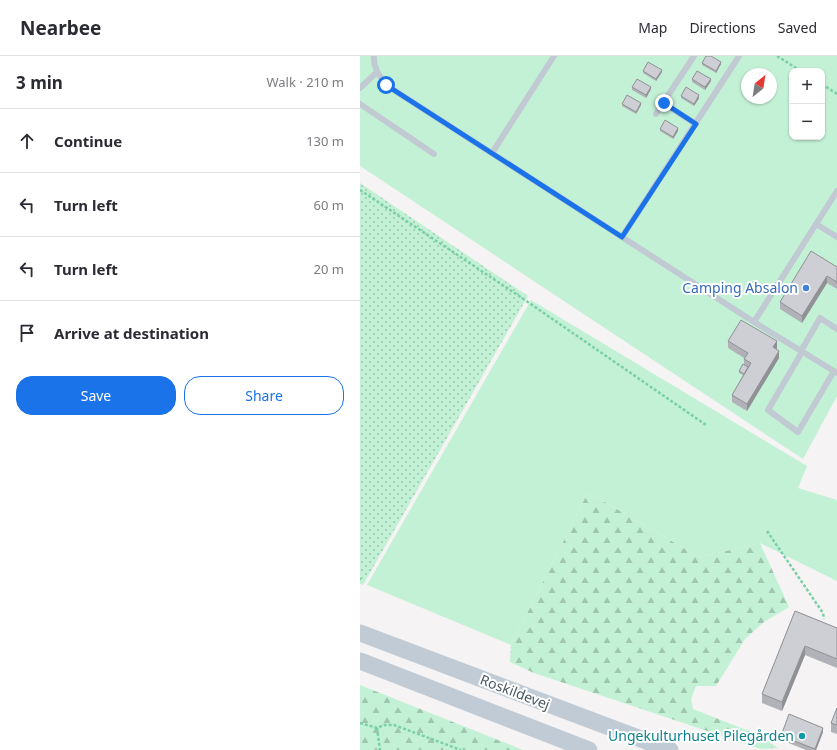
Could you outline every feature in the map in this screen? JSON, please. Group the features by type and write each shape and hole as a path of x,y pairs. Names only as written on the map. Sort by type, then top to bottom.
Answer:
{"main road":[{"name":"Roskildevej","path":"360,633 670,750"},
{"name":"Roskildevej","path":"360,661 589,750"}],"lane":[{"path":"374,56 377,72 386,85 754,322 802,351 836,372 798,432 768,410 802,351 820,318 837,329"},
{"path":"492,153 554,56"},
{"path":"656,114 694,56"},
{"path":"622,237 739,56"},
{"path":"360,88 377,72"},
{"path":"664,103 696,124"},
{"path":"360,104 434,154"},
{"path":"754,322 837,191"},
{"path":"816,224 837,237"}],"path":[{"path":"777,56 796,68"},
{"path":"825,86 837,94"},
{"path":"360,190 522,298 706,425"},
{"path":"767,531 823,613 824,619"},
{"path":"360,723 377,728 384,725 394,726 461,750"},
{"path":"377,728 380,750"}],"green space":[{"path":"360,56 837,56 837,396 803,459 360,166"},
{"path":"360,183 528,296 363,585 360,584"},
{"path":"531,300 807,466 798,488 837,500 837,581 760,543 699,557 588,492 511,645 367,585"},
{"path":"588,492 699,557 760,543 789,607 764,622 745,639 716,686 696,686 691,699 693,709 759,735 778,748 761,749 534,673 510,662 511,645"},
{"path":"360,685 523,750 360,750"}],"building":[{"path":"706,56 711,56 721,62 716,71 702,63"},
{"path":"648,62 662,70 656,79 643,71"},
{"path":"697,71 711,79 705,87 692,79"},
{"path":"637,79 651,87 646,95 632,87"},
{"path":"686,87 699,95 694,104 681,96"},
{"path":"627,95 641,103 636,112 622,104"},
{"path":"665,120 678,128 673,137 660,129"},
{"path":"811,251 837,267 837,282 827,276 802,316 780,302"},
{"path":"741,320 777,341 773,347 779,351 747,404 732,395 751,363 744,359 748,353 728,341"},
{"path":"743,364 748,367 744,374 739,371"},
{"path":"795,611 837,628 837,659 805,646 782,702 762,694"},
{"path":"837,708 837,725 831,723"},
{"name":"Ungekulturhuset Pilegården","path":"789,714 823,728 815,749 781,736"}],"place":[{"name":"Camping Absalon","path":"806,288"},
{"name":"Ungekulturhuset Pilegården","path":"802,736"}],"route":[{"path":"386,85 622,237 696,124 664,103"}]}
